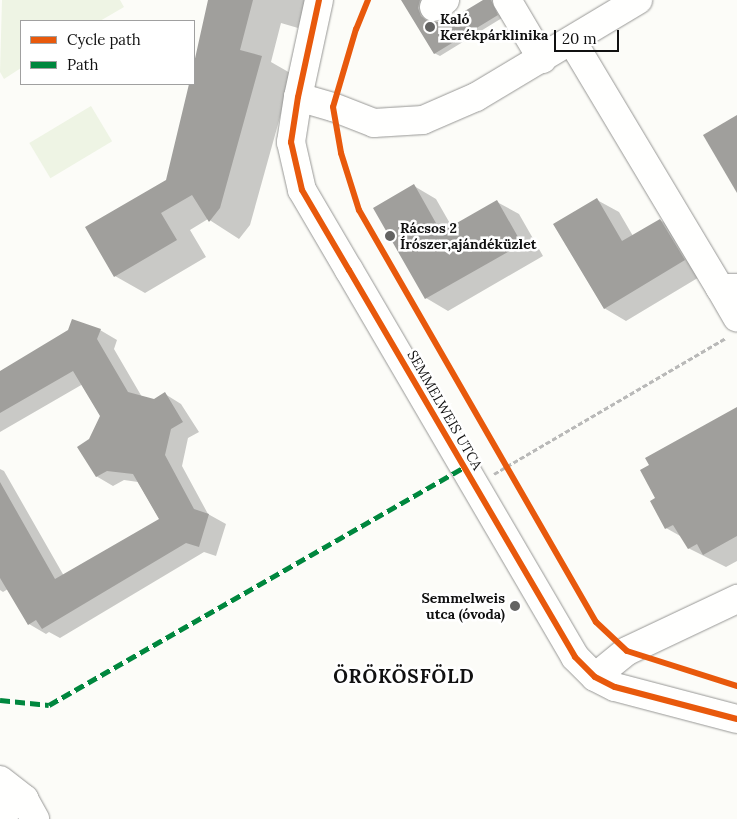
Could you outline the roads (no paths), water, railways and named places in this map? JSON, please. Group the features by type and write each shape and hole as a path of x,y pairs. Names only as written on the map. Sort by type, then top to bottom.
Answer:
{"street":[{"name":"SEMMELWEIS UTCA","path":"320,0 298,97 291,142 302,190 575,656 596,677 615,688 737,719"},
{"path":"507,0 542,59"},
{"path":"298,97 332,107 374,123 423,120 476,97 638,0"},
{"path":"572,41 728,288 733,327"},
{"path":"596,677 628,651 737,599"},
{"path":"0,780 30,809"},
{"path":"0,813 30,809"}],"place":[{"name":"Kaló Kerékpárklinika","path":"430,27"},
{"name":"Rácsos 2 Írószer,ajándéküzlet","path":"390,236"},
{"name":"Semmelweis utca (óvoda)","path":"515,606"}],"district":[{"name":"ÖRÖKÖSFÖLD","path":"404,677"}]}
